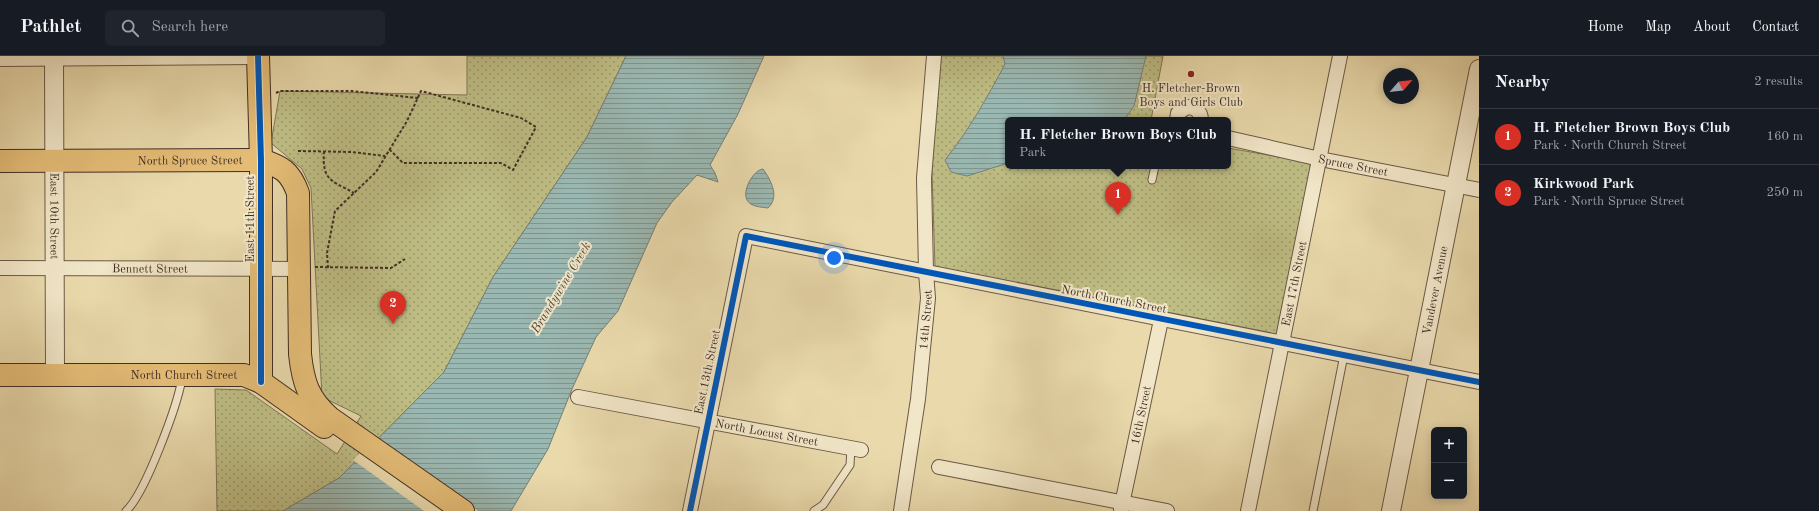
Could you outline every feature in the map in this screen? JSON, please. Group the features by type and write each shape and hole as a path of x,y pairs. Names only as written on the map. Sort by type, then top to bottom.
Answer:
{"main road":[{"name":"East 11th Street","path":"258,57 261,160 261,382"},
{"name":"North Spruce Street","path":"0,161 261,160 283,169 290,176 298,193 306,268 300,354 303,377 313,401 350,438"},
{"name":"North Church Street","path":"0,375 244,375 261,382 350,438"},
{"path":"350,438 443,511"},
{"path":"350,438 463,511"}],"street":[{"name":"14th Street","path":"901,511 918,399 928,298 924,178 934,56"},
{"name":"East 17th Street","path":"1248,511 1340,56"},
{"path":"0,59 54,57 258,57"},
{"name":"East 10th Street","path":"54,57 53,161 55,375"},
{"name":"Vandever Avenue","path":"1390,511 1478,80"},
{"path":"1178,117 1181,110 1187,107 1195,108 1199,112 1200,117"},
{"name":"Spruce Street","path":"1231,139 1320,159 1479,190"},
{"name":"North Church Street","path":"746,236 1161,320 1479,382"},
{"name":"East 13th Street","path":"690,511 746,236"},
{"name":"Bennett Street","path":"0,268 306,268"},
{"name":"16th Street","path":"1121,506 1161,320"},
{"name":"North Locust Street","path":"578,397 856,449"},
{"path":"939,467 1121,506 1167,511"}],"lane":[{"path":"1152,180 1154,169"},
{"path":"1313,511 1344,355"},
{"path":"126,511 132,506 160,445 179,394 182,375"},
{"path":"814,511 823,505 850,465 856,449"}],"path":[{"path":"274,93 280,91 352,91 418,98"},
{"path":"328,268 327,253 335,211 376,172 389,149 407,120 421,91 521,118 536,127 513,170 501,163 403,163 389,149"},
{"path":"298,151 352,152 385,156"},
{"path":"324,151 323,166 325,174 330,180 354,193"},
{"path":"306,268 391,268 405,259"}],"shaded area":[{"path":"467,56 626,56 587,137 493,277 444,372 339,478 283,511 217,511 215,389 246,390 337,454 361,416 322,397 311,188 302,169 271,143 280,91 467,95"},
{"path":"937,56 1163,56 1152,117 1005,117 1005,169 1231,169 1231,149 1313,163 1278,336 935,267 931,141"}],"water":[{"name":"Brandywine Creek","path":"626,56 764,56 738,114 710,165 718,182 697,175 672,202 657,223 618,311 596,337 572,389 548,449 511,511 283,511 339,478 444,372 493,277 587,137"},
{"path":"1003,56 1146,56 1134,106 1126,117 1005,117 1005,164 967,176 951,172 945,160 977,114 1005,64"},
{"path":"763,169 769,178 774,194 772,204 768,208 751,204 747,200 746,196 747,186 752,177 759,170"}],"pier":[{"path":"375,438 478,511 424,511 353,460"}],"cycle path":[{"path":"258,56 261,160 261,382"},
{"path":"690,511 746,236 1479,382"}],"place":[{"name":"H. Fletcher-Brown Boys and Girls Club","path":"1191,74"},
{"name":"H. Fletcher Brown Boys Club","path":"1118,215"},
{"name":"Kirkwood Park","path":"393,324"}]}
